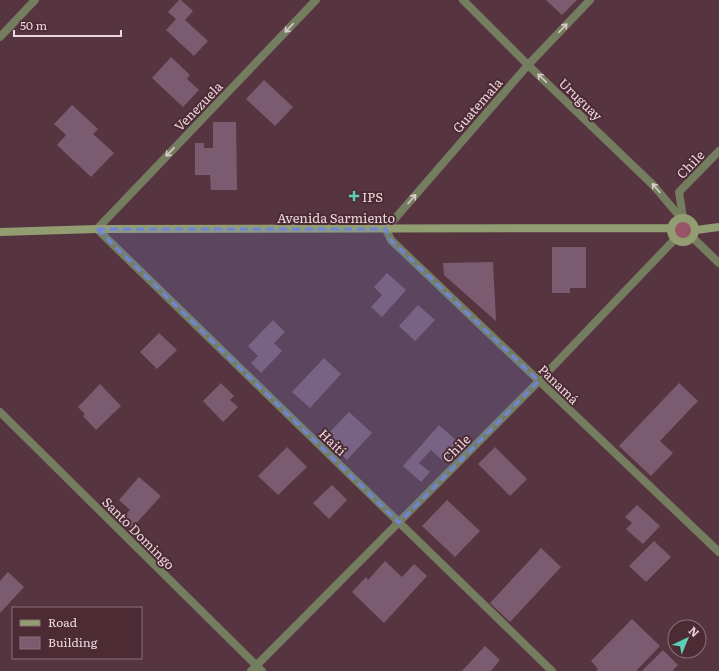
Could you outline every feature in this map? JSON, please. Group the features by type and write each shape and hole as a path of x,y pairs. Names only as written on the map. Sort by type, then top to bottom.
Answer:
{"main road":[{"path":"694,234 695,226 690,220 682,218 675,222 671,228 672,236 675,239 684,242 694,234 719,227"},
{"name":"Avenida Sarmiento","path":"0,232 97,229 671,228"}],"street":[{"path":"0,37 35,0"},
{"name":"Venezuela","path":"97,229 316,0"},
{"name":"Uruguay","path":"463,0 528,65 653,185 682,218"},
{"name":"Guatemala","path":"386,229 528,65 590,0"},
{"name":"Chile","path":"682,218 679,192 719,151"},
{"name":"Haití","path":"97,229 552,671"},
{"name":"Panamá","path":"386,229 392,240 538,381 719,552"},
{"path":"694,234 719,263"},
{"name":"Chile","path":"257,669 675,239"},
{"name":"Santo Domingo","path":"0,412 257,669"}],"highlighted area":[{"path":"97,229 386,229 391,240 539,381 399,523"}],"shaded area":[{"path":"679,220 687,220 693,226 693,234 687,240 679,240 673,234 673,226"}],"building":[{"path":"179,0 181,0 193,11 185,20 208,41 194,56 166,30 176,19 168,12"},
{"path":"546,0 577,0 562,15"},
{"path":"171,57 190,75 187,79 199,90 183,107 152,78"},
{"path":"264,80 293,107 275,126 246,99"},
{"path":"72,105 98,129 93,134 114,153 91,177 57,145 66,135 54,124"},
{"path":"213,122 236,122 237,190 211,190 210,175 195,175 195,143 204,143 204,148 213,148"},
{"path":"552,247 586,247 586,288 570,288 570,293 552,293"},
{"path":"493,262 496,321 444,275 443,263"},
{"path":"387,273 406,290 382,317 371,307 382,295 374,287"},
{"path":"418,305 435,320 415,341 399,326"},
{"path":"273,320 285,332 274,343 282,351 261,373 251,363 258,356 248,346"},
{"path":"159,333 177,350 157,369 140,352"},
{"path":"324,358 341,374 310,408 292,392"},
{"path":"221,383 234,396 230,400 238,407 223,422 203,401"},
{"path":"679,383 698,401 660,441 673,453 651,476 619,446"},
{"path":"100,384 121,406 96,430 83,416 85,414 78,407"},
{"path":"349,412 372,433 347,460 324,438"},
{"path":"439,425 459,443 443,461 431,450 419,463 430,472 421,482 403,466"},
{"path":"287,447 307,467 278,495 258,476"},
{"path":"495,447 527,479 510,496 478,464"},
{"path":"139,477 161,496 131,529 121,519 130,510 119,500"},
{"path":"332,485 347,500 329,519 313,503"},
{"path":"447,500 480,531 455,557 422,526"},
{"path":"637,505 660,526 643,544 626,529 632,523 625,517"},
{"path":"654,541 671,557 646,582 629,566"},
{"path":"541,548 561,567 510,622 490,603"},
{"path":"385,561 402,577 414,564 427,576 384,623 352,592 366,577 368,580"},
{"path":"8,572 24,587 0,613 0,581"},
{"path":"632,619 660,646 636,671 596,671 598,669 591,661"},
{"path":"485,646 500,660 491,671 462,671"},
{"path":"663,650 667,654 667,659 672,659 678,665 673,670 674,671 642,671"}],"place":[{"name":"IPS","path":"354,196"}]}
